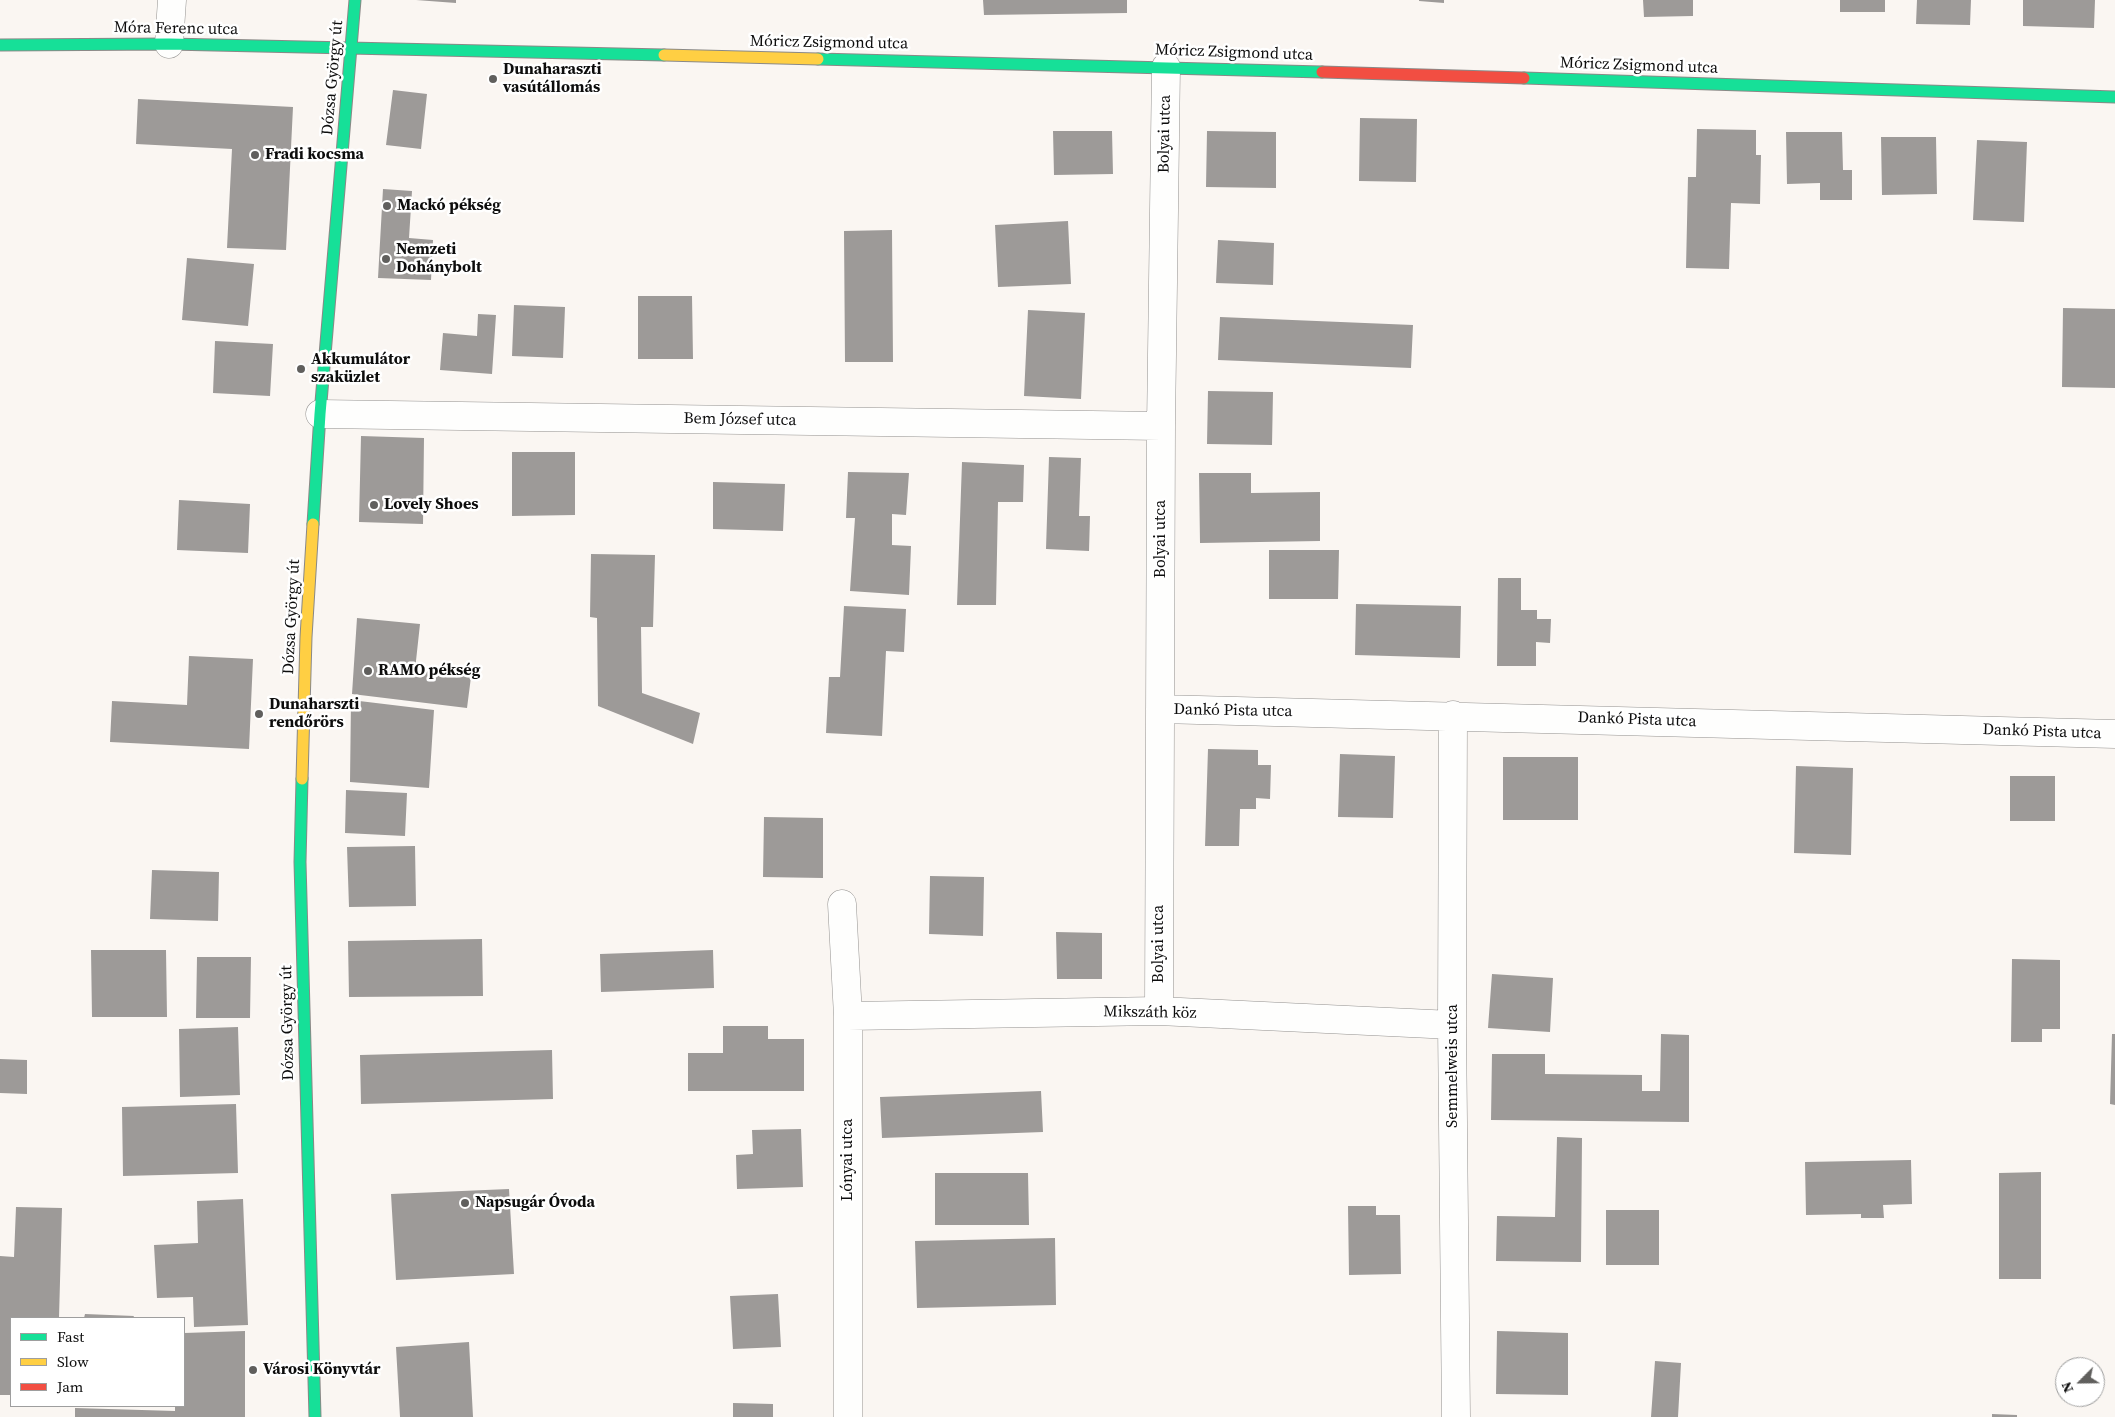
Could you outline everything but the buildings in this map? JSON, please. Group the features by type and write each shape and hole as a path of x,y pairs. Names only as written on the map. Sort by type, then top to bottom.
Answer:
{"street":[{"path":"169,44 172,0"},
{"name":"Dózsa György út","path":"315,1417 300,862 306,637 320,414 355,0"},
{"name":"Móra Ferenc utca","path":"0,45 169,44 352,48"},
{"name":"Móricz Zsigmond utca","path":"352,48 1166,67 2115,97"},
{"name":"Bolyai utca","path":"1159,1011 1161,426 1166,67"},
{"name":"Bem József utca","path":"320,414 1161,426"},
{"name":"Dankó Pista utca","path":"1160,709 1453,715 2115,734"},
{"name":"Semmelweis utca","path":"1453,715 1452,1025 1456,1417"},
{"name":"Lónyai utca","path":"842,904 848,1016 848,1417"},
{"name":"Mikszáth köz","path":"848,1016 1159,1011 1452,1025"}],"traffic: fast":[{"path":"313,524 320,414 355,0"},
{"path":"0,45 169,44 664,55"},
{"path":"818,59 1322,72"},
{"path":"1524,78 2115,97"},
{"path":"302,779 300,862 315,1417"}],"traffic: slow":[{"path":"664,55 818,59"},
{"path":"302,779 306,637 313,524"}],"traffic: jam":[{"path":"1322,72 1524,78"}],"place":[{"name":"Dunaharaszti vasútállomás","path":"493,79"},
{"name":"Fradi kocsma","path":"255,155"},
{"name":"Mackó pékség","path":"387,206"},
{"name":"Nemzeti Dohánybolt","path":"386,259"},
{"name":"Akkumulátor szaküzlet","path":"301,369"},
{"name":"Lovely Shoes","path":"374,505"},
{"name":"RAMO pékség","path":"368,671"},
{"name":"Dunaharszti rendőrörs","path":"259,714"},
{"name":"Napsugár Óvoda","path":"465,1203"},
{"name":"Városi Könyvtár","path":"253,1370"}]}
